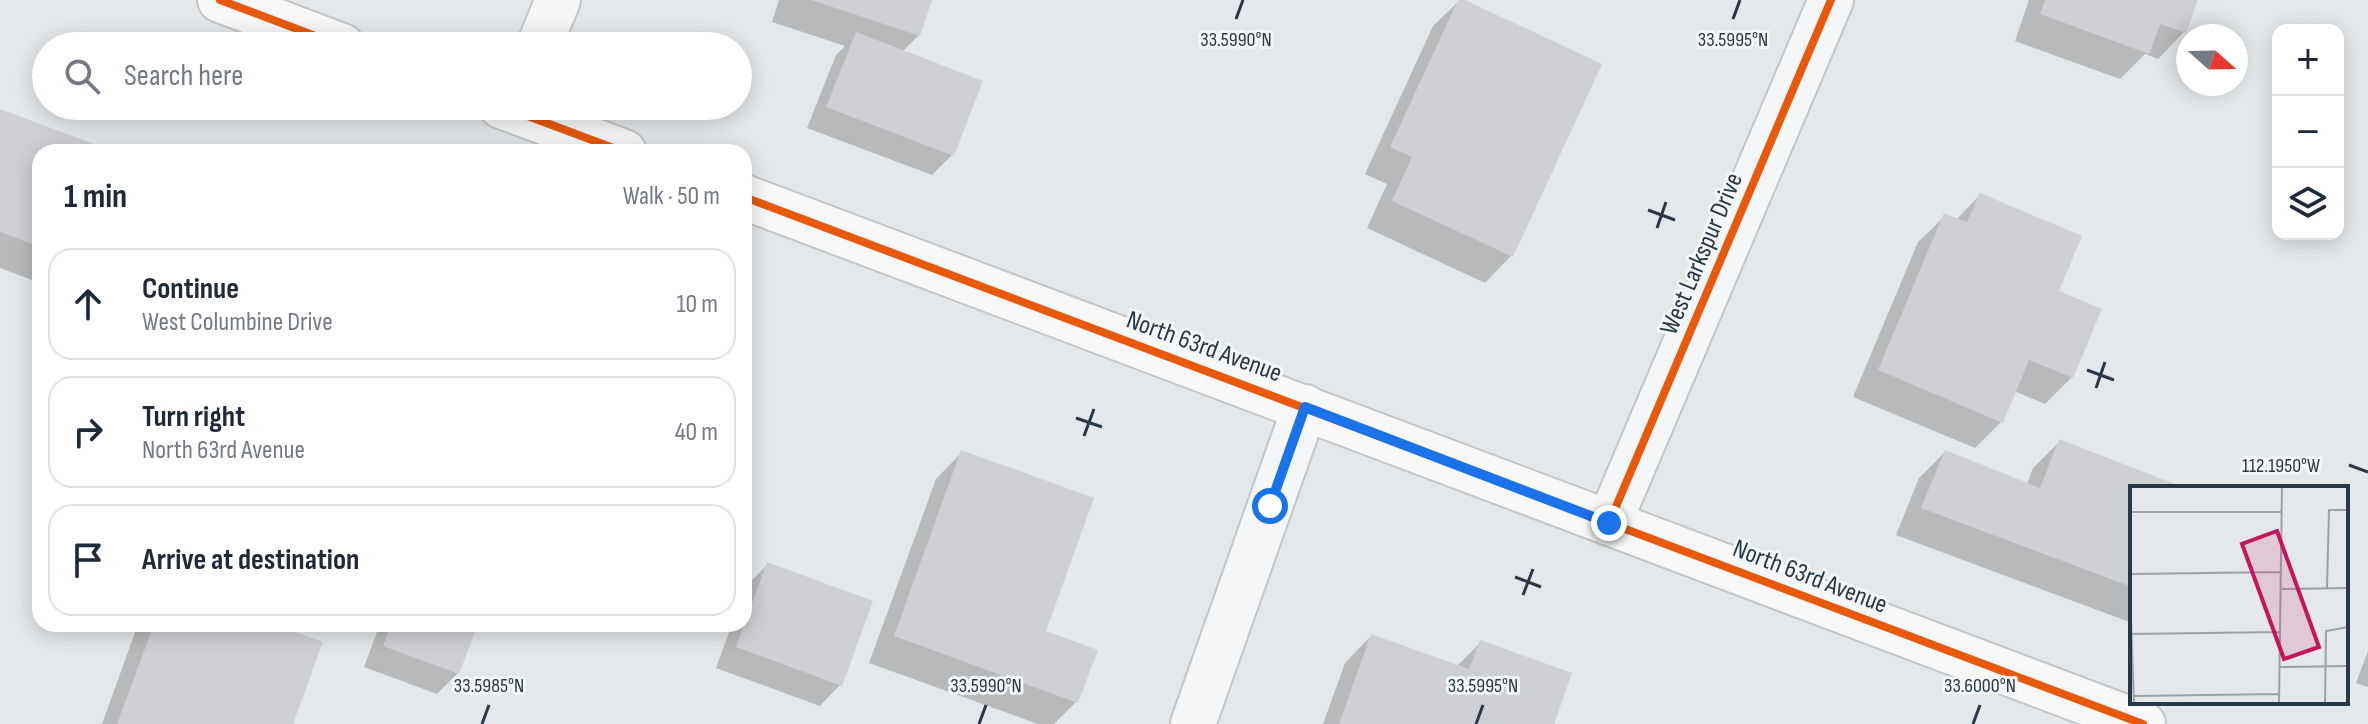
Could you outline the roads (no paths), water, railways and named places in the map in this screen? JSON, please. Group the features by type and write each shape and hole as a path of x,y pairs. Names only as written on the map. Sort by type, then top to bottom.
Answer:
{"street":[{"path":"220,0 305,32"},
{"path":"545,32 558,0"},
{"name":"West Larkspur Drive","path":"1609,523 1831,0"},
{"path":"543,120 604,144"},
{"name":"North 63rd Avenue","path":"752,200 2143,724"},
{"path":"1193,724 1305,407"}]}
